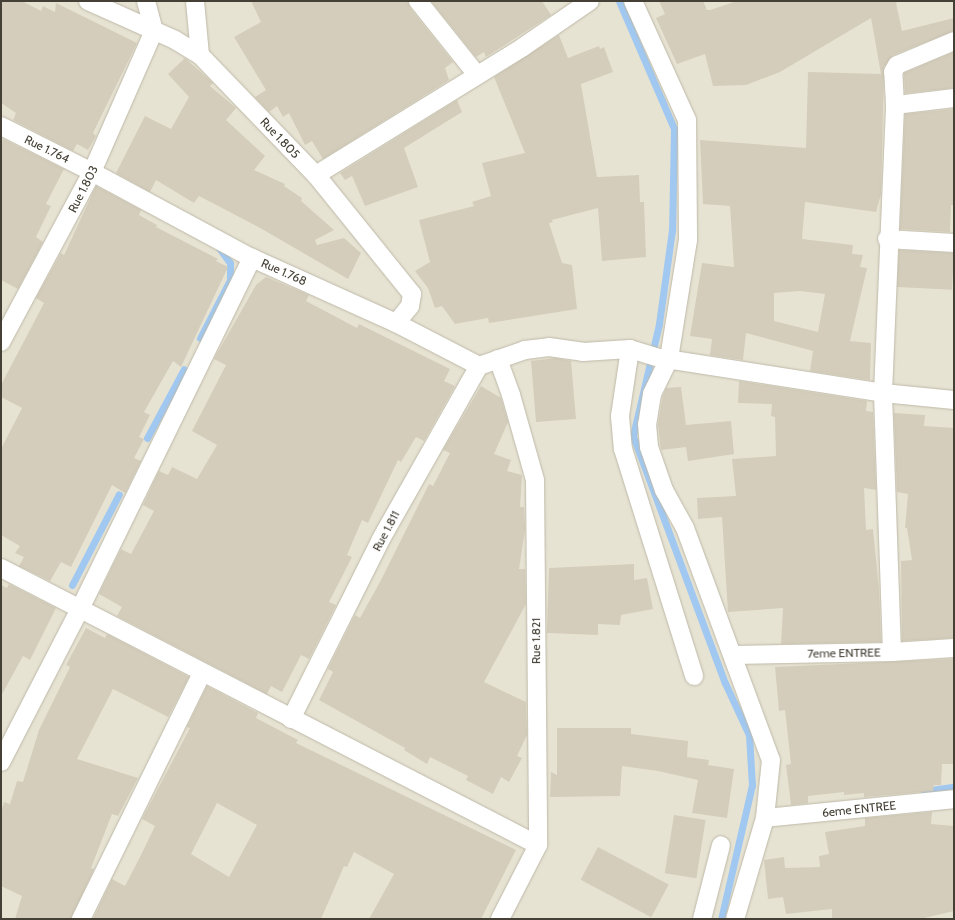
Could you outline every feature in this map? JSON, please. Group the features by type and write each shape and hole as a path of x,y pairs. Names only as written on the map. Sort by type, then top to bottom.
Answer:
{"street":[{"name":"Rue 1.805","path":"88,1 154,31 200,55 316,176 412,294 410,306 396,323"},
{"path":"146,1 154,31"},
{"path":"195,1 200,55"},
{"path":"418,1 477,75"},
{"path":"316,176 477,75 590,1"},
{"path":"634,1 687,120 688,240 651,355 620,416 623,449 694,676"},
{"name":"Rue 1.803","path":"1,342 92,172 154,31"},
{"path":"892,652 883,393 887,239 895,105 895,66 954,41"},
{"path":"895,105 954,98"},
{"name":"Rue 1.764","path":"1,126 92,172"},
{"name":"Rue 1.768","path":"92,172 252,258 396,323 479,366"},
{"path":"887,239 954,244"},
{"path":"1,762 80,609 252,258"},
{"path":"479,366 525,350 549,347 583,352 651,355 883,393 954,400"},
{"path":"651,355 652,394 647,424 649,448 664,490 685,528 771,760 765,818 735,919"},
{"name":"Rue 1.821","path":"498,359 512,395 535,480 538,845 500,919"},
{"name":"Rue 1.811","path":"291,719 381,539 479,366"},
{"path":"1,568 202,674 538,845"},
{"name":"7eme ENTREE","path":"733,655 892,652 954,648"},
{"path":"81,919 202,674"},
{"name":"6eme ENTREE","path":"765,818 954,799"},
{"path":"702,919 721,845"}],"shaded area":[{"path":"1,1 954,1 954,919 1,919"}],"building":[{"path":"1,1 22,1 41,11 43,6 55,12 56,3 137,43 93,133 96,136 88,150 77,144 73,151 13,120 16,113 1,103"},
{"path":"251,1 408,1 410,8 453,62 445,68 449,80 323,159 312,141 305,145 289,113 283,117 277,106 269,112 255,97 266,90 234,37 261,22"},
{"path":"431,1 542,1 551,15 486,57 484,52 476,57"},
{"path":"659,1 703,1 707,10 710,10 737,1 899,1 896,3 902,31 954,18 954,31 893,55 884,67 881,194 876,212 805,202 802,239 853,245 852,254 863,255 860,267 867,268 850,341 871,343 870,380 810,371 813,351 746,333 743,360 710,355 712,339 690,336 702,263 734,267 730,206 703,204 700,140 806,148 808,72 881,74 871,18 780,72 746,85 713,86 705,54 677,64 656,18 665,14","holes":["800,291 825,294 818,332 774,321 774,293"]},
{"path":"559,35 568,58 599,46 600,49 604,47 613,72 581,84 597,177 639,175 640,202 644,202 646,257 602,261 598,208 552,220 553,222 549,223 562,263 572,265 577,309 489,323 488,318 455,324 442,306 435,308 428,288 415,271 430,262 419,220 474,206 472,202 491,196 482,163 525,153 494,77"},
{"path":"954,52 954,88 905,93 904,73"},
{"path":"185,58 213,83 210,86 236,108 226,120 265,156 254,170 285,184 284,186 302,198 301,201 334,230 315,240 317,245 344,238 361,253 348,279 262,229 199,196 194,203 156,180 150,192 116,173 145,116 171,129 189,97 168,74"},
{"path":"457,100 462,112 404,148 418,187 365,206 352,176 345,180 340,173"},
{"path":"954,109 954,205 951,205 950,232 900,229 905,114"},
{"path":"3,139 64,169 46,204 51,206 36,237 43,242 18,289 1,280 1,144"},
{"path":"96,186 141,210 139,215 157,225 156,227 218,259 216,261 228,267 181,367 173,361 144,412 150,415 139,437 144,439 134,458 141,461 125,493 112,485 71,567 61,562 50,581 19,566 24,557 15,553 20,546 1,535 1,449 22,408 1,397 1,385 44,303 36,298 61,253 64,255"},
{"path":"899,250 954,253 952,290 897,287"},
{"path":"266,277 309,295 306,301 357,328 359,324 450,369 444,381 455,386 424,441 416,437 401,462 398,460 368,523 362,520 347,555 352,557 329,602 336,605 309,659 301,655 282,692 271,686 267,694 117,616 122,607 99,594 121,549 131,554 154,511 143,505 159,471 168,475 172,467 197,479 217,445 192,431 226,365 214,359 256,285"},
{"path":"555,358 571,361 576,419 536,422 531,361"},
{"path":"739,381 867,401 866,411 873,412 876,490 864,488 866,530 873,529 879,590 881,642 781,644 783,608 728,612 722,517 698,519 697,498 736,496 732,459 776,456 775,417 771,416 772,404 738,403"},
{"path":"481,386 501,398 508,422 494,454 511,460 507,471 522,475 520,507 524,507 525,530 519,569 525,569 526,604 484,682 526,702 527,735 517,756 522,758 509,782 501,777 493,794 466,780 468,776 430,757 427,764 404,750 405,748 319,700 333,672 328,669 355,615 360,618 381,580 429,484 433,486 450,453 443,450"},
{"path":"681,387 686,425 731,421 734,454 688,461 686,447 661,450 658,424 663,396 666,388"},
{"path":"894,413 925,415 924,426 954,428 954,638 902,641 901,561 912,560 907,528 905,528 908,494 897,492"},
{"path":"634,564 634,580 647,578 653,609 621,615 620,625 598,624 598,635 547,633 549,568"},
{"path":"9,584 56,608 30,660 23,656 1,696 1,585 7,588"},
{"path":"86,628 105,638 107,634 189,677 168,717 113,689 77,759 138,778 118,816 112,814 91,868 94,869 71,919 15,919 22,896 1,886 1,812 4,802 10,804 17,781 23,782 39,730 70,667 66,665"},
{"path":"953,659 954,764 942,764 941,785 934,785 933,791 864,797 864,793 844,795 844,792 808,796 808,803 791,805 786,765 791,764 785,710 779,711 775,667"},
{"path":"207,686 258,713 256,718 298,740 296,743 516,850 481,919 369,919 394,874 354,852 347,867 344,866 321,919 93,919 112,879 125,886 141,855 155,826 142,819 190,728 187,727","holes":["217,803 257,825 229,877 191,854"]},
{"path":"557,728 631,728 631,734 688,741 687,757 709,760 708,765 734,769 727,818 692,813 698,780 658,771 622,766 620,796 550,797 551,772 557,775"},
{"path":"932,812 931,824 954,826 954,911 920,919 832,919 832,909 786,914 783,897 768,899 764,860 784,857 785,868 820,867 819,856 829,854 825,832 865,826 865,818"},
{"path":"674,815 706,820 696,878 665,873"},
{"path":"598,847 669,885 651,917 581,880"}],"waterway":[{"path":"619,1 674,129 672,230 659,324 633,436 725,683 749,735 752,785 721,919"},
{"path":"200,338 230,280 230,263 219,248"},
{"path":"147,438 184,369"},
{"path":"72,585 119,494"},
{"path":"924,791 954,787"}]}
